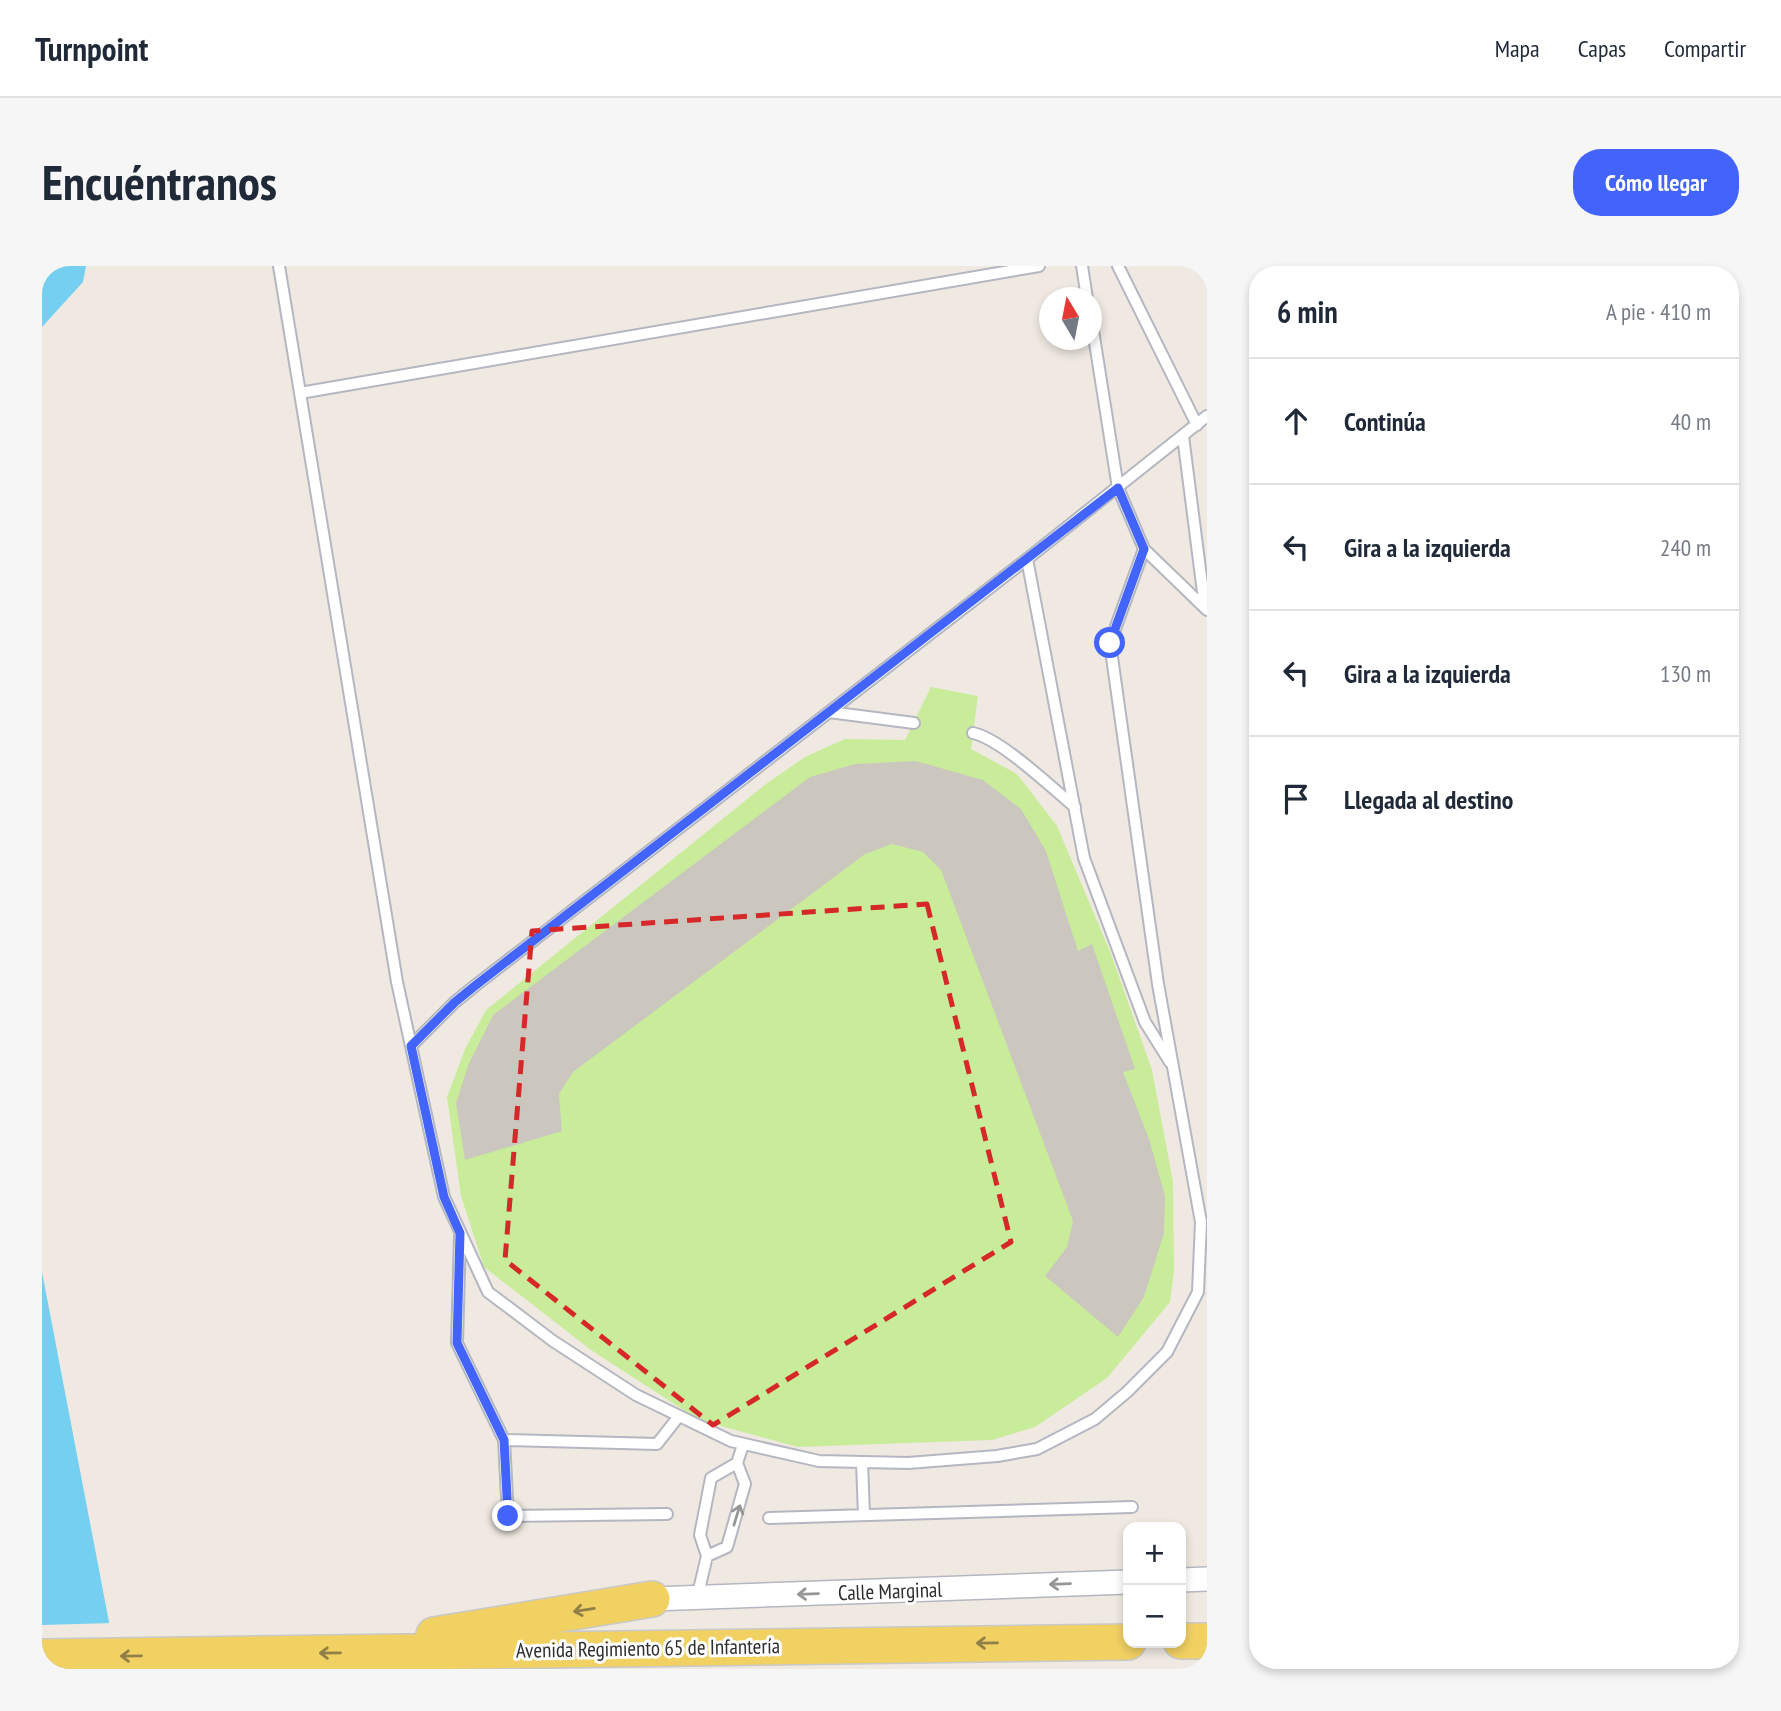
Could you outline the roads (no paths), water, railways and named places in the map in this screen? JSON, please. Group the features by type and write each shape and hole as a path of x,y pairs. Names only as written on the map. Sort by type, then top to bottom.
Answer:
{"main road":[{"path":"378,1653 442,1633 652,1599"},
{"path":"1186,1641 1207,1641"},
{"name":"Avenida Regimiento 65 de Infantería","path":"42,1657 1123,1642"}],"street":[{"path":"1186,1580 1206,1579"},
{"name":"Calle Marginal","path":"652,1599 1123,1582"}],"lane":[{"path":"279,266 397,982 444,1197 488,1292 553,1340 636,1395 743,1445 819,1461 908,1463 997,1456 1037,1448 1096,1419 1128,1392 1167,1352 1198,1292 1200,1222"},
{"path":"300,393 1040,266"},
{"path":"1082,266 1085,287"},
{"path":"1118,266 1197,425"},
{"path":"1095,350 1118,488 1144,549 1206,609"},
{"path":"411,1046 455,1002 1027,559 1207,416"},
{"path":"1183,436 1206,609"},
{"path":"1144,549 1110,643 1158,984 1207,1254"},
{"path":"1027,559 1084,858 1145,1022 1173,1067"},
{"path":"829,712 914,723"},
{"path":"973,733 984,735 1033,771 1075,807"},
{"path":"460,1233 457,1343 504,1440 508,1516 667,1514"},
{"path":"504,1440 657,1444 679,1416"},
{"path":"707,1556 727,1547 745,1485 737,1463 743,1445"},
{"path":"862,1462 864,1515"},
{"path":"697,1598 707,1556 700,1535 711,1478 737,1463"},
{"path":"769,1518 1132,1507"}],"water":[{"path":"42,266 86,266 83,282 42,327"},
{"path":"42,1272 118,1669 42,1669"}]}
